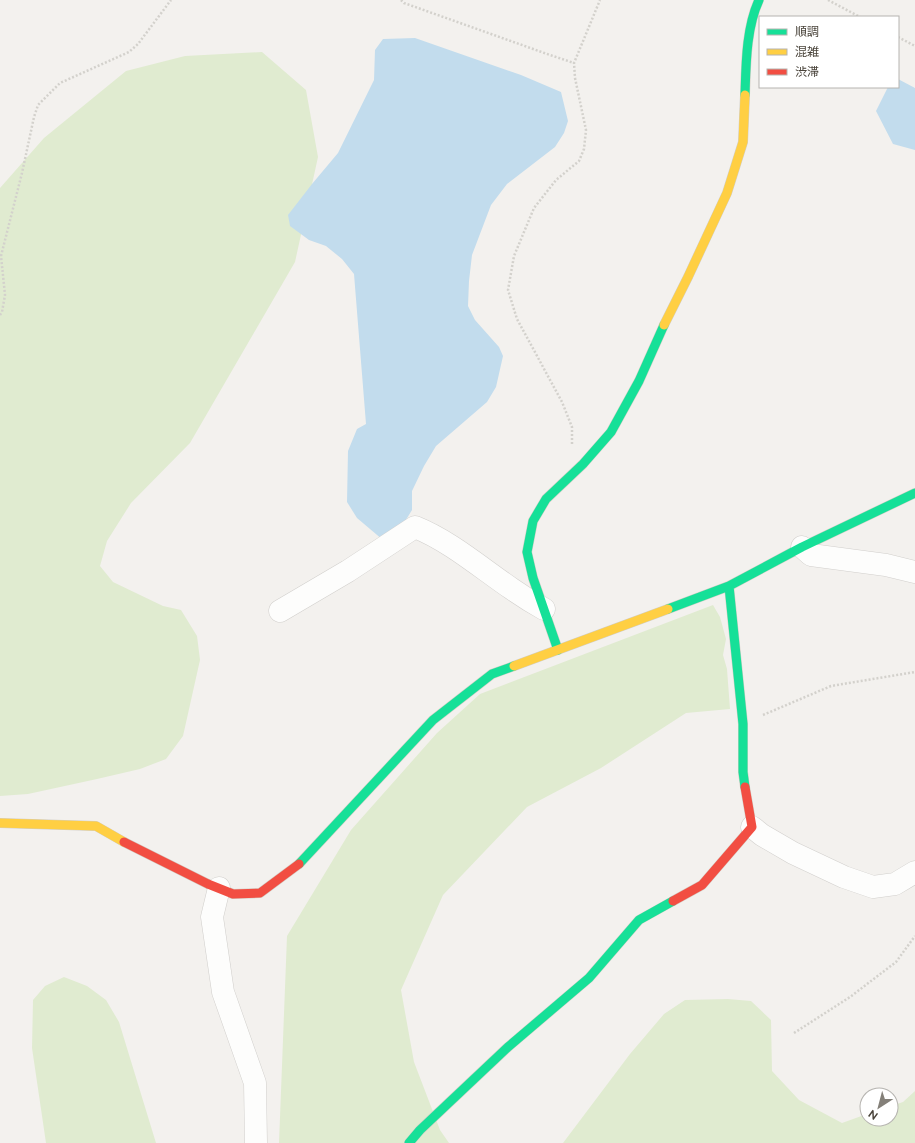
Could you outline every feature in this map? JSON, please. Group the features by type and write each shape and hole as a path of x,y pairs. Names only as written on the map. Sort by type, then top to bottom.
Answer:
{"street":[{"path":"558,650 533,578 528,552 533,521 546,500 580,467 611,432 639,381 663,326 688,277 727,193 743,142 746,60 754,11 759,0"},
{"path":"0,823 96,826 136,849 208,884 233,894 260,892 300,864 433,720 492,674 729,586 802,547 915,493"},
{"path":"280,611 348,571 415,527 467,557 513,590 544,609"},
{"path":"802,547 812,555 886,565 915,572"},
{"path":"729,586 743,724 743,772 752,827 762,835 793,853 844,878 873,887 895,884 915,872"},
{"path":"409,1143 420,1130 508,1047 589,978 639,920 702,885 752,827"},
{"path":"219,888 212,917 223,992 254,1083 256,1143"}],"path":[{"path":"0,315 2,312 5,295 1,256 38,105 60,83 129,52 138,44 171,0"},
{"path":"401,0 574,63"},
{"path":"580,467 572,450 572,426 562,402 517,319 508,290 514,256 534,208 556,180 579,161 584,149 586,130 575,78 574,63 600,0"},
{"path":"828,0 858,16"},
{"path":"899,38 915,46"},
{"path":"743,724 831,686 915,672"},
{"path":"794,1033 850,998 896,962 915,936"}],"green space":[{"path":"262,52 306,90 318,157 295,262 190,443 131,503 107,541 100,566 113,582 163,606 181,610 197,636 200,660 183,736 166,759 140,769 28,794 0,796 0,188 44,138 126,71 185,56"},
{"path":"713,605 720,617 726,639 723,655 727,669 730,709 686,713 601,768 527,807 443,895 401,990 414,1062 440,1130 449,1143 279,1143 287,936 351,830 437,733 480,694"},
{"path":"64,977 87,986 106,1000 119,1022 156,1143 46,1143 32,1048 33,1000 45,986"},
{"path":"728,999 751,1001 771,1020 772,1071 799,1100 842,1123 859,1117 859,1127 899,1127 899,1103 903,1102 915,1091 915,1143 563,1143 630,1054 664,1014 685,1000"}],"water":[{"path":"415,38 521,75 561,92 568,121 564,133 555,147 507,184 491,205 472,255 468,306 475,320 499,347 503,356 496,387 487,402 436,446 412,491 412,510 404,523 383,540 357,518 347,502 348,451 357,429 366,424 354,274 342,259 326,246 309,240 290,226 288,215 338,153 374,80 375,50 383,39"},
{"path":"899,80 915,88 915,150 893,144 876,111 888,88 899,88"}],"traffic: fast":[{"path":"745,95 746,59 749,34 751,22 759,0"},
{"path":"558,650 533,578 527,552 533,521 546,499 583,464 611,432 639,381 664,325"},
{"path":"668,609 729,586 802,547 915,493"},
{"path":"729,586 743,724 743,772 745,787"},
{"path":"299,864 433,720 492,674 514,666"},
{"path":"409,1143 420,1130 508,1047 589,978 639,920 673,901"}],"traffic: slow":[{"path":"664,325 727,193 743,142 745,95"},
{"path":"514,666 668,609"},
{"path":"0,823 96,826 124,842"}],"traffic: jam":[{"path":"673,901 702,885 752,827 745,787"},
{"path":"124,842 208,884 233,894 260,893 299,864"}]}
